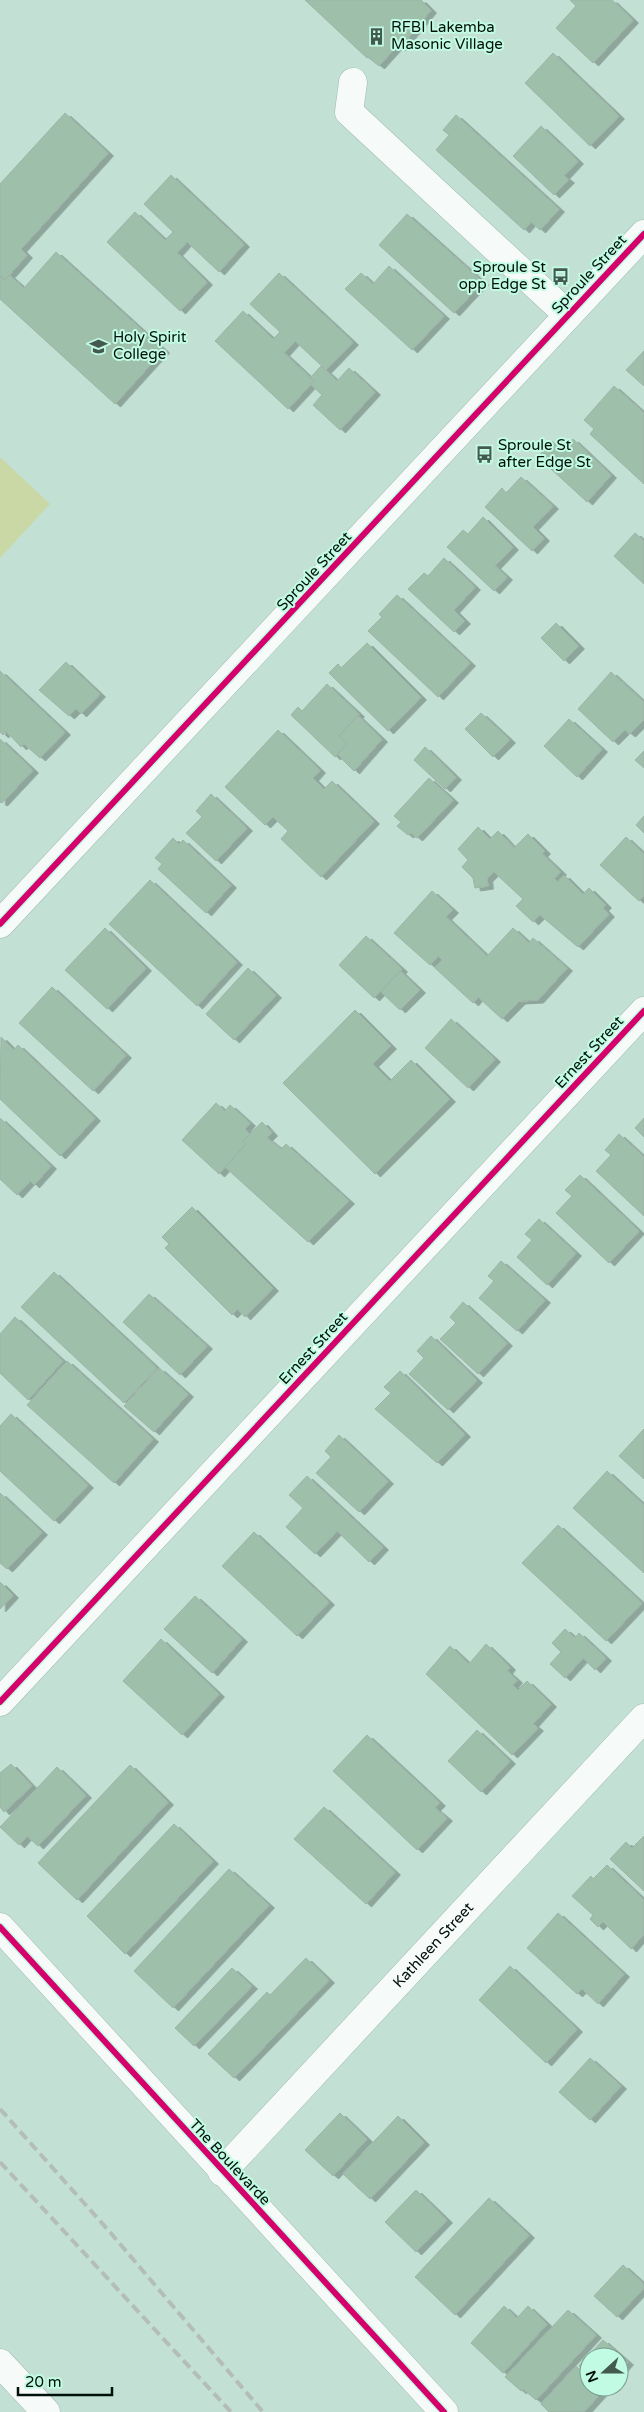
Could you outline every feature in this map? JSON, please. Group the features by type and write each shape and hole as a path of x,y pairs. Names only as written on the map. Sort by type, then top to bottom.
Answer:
{"street":[{"path":"353,82 349,112 568,315"},
{"name":"Sproule Street","path":"0,924 644,234"},
{"name":"Ernest Street","path":"0,1702 644,1011"},
{"name":"Kathleen Street","path":"222,2172 644,1718"},
{"name":"The Boulevarde","path":"0,1927 222,2172 444,2412"},
{"path":"0,2363 46,2412"}],"green space":[{"path":"0,457 50,504 0,558"}],"building":[{"name":"RFBI Lakemba Masonic Village","path":"305,0 421,0 431,10 400,48 397,46 379,66 367,58"},
{"path":"570,0 612,0 633,20 593,63 556,28 576,6"},
{"path":"553,53 619,116 590,146 525,83"},
{"path":"65,113 108,153 21,249 27,255 5,280 0,276 0,184"},
{"path":"456,115 559,209 540,230 531,222 524,230 436,150 449,135 443,130"},
{"path":"541,126 578,161 564,176 569,180 554,195 513,156"},
{"path":"171,175 244,244 219,272 187,242 177,253 207,282 180,311 107,242 135,212 165,240 173,232 144,204"},
{"path":"407,214 483,282 454,313 379,245"},
{"path":"56,252 164,350 115,404 0,299 0,276 5,280 9,275 24,288"},
{"path":"389,266 444,316 412,350 345,289 361,273 373,284"},
{"path":"279,273 353,342 326,370 295,341 284,353 314,381 288,409 215,341 243,311 273,339 280,332 250,304"},
{"path":"644,351 644,386 626,370"},
{"path":"321,366 337,381 349,368 375,392 340,430 313,405 322,395 310,384 314,381 310,378"},
{"path":"614,386 644,413 644,484 590,434 594,429 584,420"},
{"path":"573,439 611,475 587,502 538,457 552,441 562,451"},
{"path":"521,477 553,506 533,527 544,538 532,551 485,507 502,488 506,493"},
{"path":"483,517 513,547 495,566 507,577 494,591 447,547 463,530 468,534"},
{"path":"635,533 644,541 644,584 614,556"},
{"path":"444,558 475,587 454,610 465,621 454,632 408,589 424,573 428,576"},
{"path":"397,595 470,663 438,697 368,631 382,617 379,614"},
{"path":"556,623 579,646 564,661 541,638"},
{"path":"367,643 421,697 388,731 329,673 338,664 341,668"},
{"path":"66,662 100,694 81,714 76,709 69,716 39,690"},
{"path":"0,671 65,732 40,758 24,744 21,747 6,731 3,735 0,732"},
{"path":"611,672 644,702 644,720 630,734 625,730 613,742 578,709"},
{"path":"327,684 359,714 339,736 347,744 335,757 291,715 298,707 302,711"},
{"path":"481,713 510,740 493,757 465,729"},
{"path":"358,716 382,739 354,771 337,754 347,744 339,736"},
{"path":"569,719 602,749 577,777 544,746"},
{"path":"278,730 320,770 313,778 324,789 332,781 374,821 321,877 281,839 288,831 273,817 265,825 225,787"},
{"path":"0,739 33,770 2,803 0,802"},
{"path":"425,747 456,777 445,789 414,760"},
{"path":"644,751 644,768 635,760"},
{"path":"429,778 453,800 417,838 411,833 408,835 397,826 401,822 394,816"},
{"path":"211,794 247,828 216,861 186,833 202,817 196,811"},
{"path":"644,816 644,833 636,825"},
{"path":"478,827 490,839 498,831 514,848 528,834 545,851 542,854 561,872 554,878 558,882 564,875 583,894 589,888 606,905 603,908 609,914 578,947 540,915 533,922 516,906 523,899 494,872 487,879 488,886 475,888 473,878 462,867 468,860 458,849"},
{"path":"626,837 644,854 644,896 639,901 600,865"},
{"path":"173,838 179,844 183,840 231,885 206,913 158,869 162,864 155,858"},
{"path":"150,880 237,962 197,1006 109,924"},
{"path":"432,891 453,910 446,917 487,956 513,928 529,943 533,938 567,968 538,1000 520,1001 502,1019 478,997 473,1003 435,968 442,960 438,956 430,965 394,933"},
{"path":"105,928 146,968 107,1009 65,970"},
{"path":"366,936 402,969 374,998 339,965"},
{"path":"248,968 276,995 234,1040 206,1014"},
{"path":"400,971 420,990 400,1010 381,992"},
{"path":"52,987 126,1055 93,1091 19,1023"},
{"path":"355,1010 391,1046 373,1064 390,1081 411,1060 450,1099 375,1174 283,1083"},
{"path":"451,1019 495,1059 468,1088 425,1048"},
{"path":"1,1037 14,1050 18,1045 95,1118 60,1156 0,1099"},
{"path":"216,1103 225,1111 230,1105 250,1123 245,1129 250,1134 243,1141 246,1144 219,1174 182,1140"},
{"path":"0,1118 51,1166 34,1185 30,1181 17,1195 0,1179"},
{"path":"644,1118 644,1137 635,1128"},
{"path":"262,1122 272,1133 267,1138 281,1149 286,1144 349,1201 308,1242 225,1167 246,1144 243,1141"},
{"path":"619,1134 644,1157 644,1216 596,1171 611,1155 605,1150"},
{"path":"580,1175 639,1231 609,1263 556,1213 572,1196 565,1190"},
{"path":"192,1207 273,1288 245,1317 238,1309 232,1315 165,1248 169,1244 162,1237"},
{"path":"539,1219 576,1253 547,1285 517,1257 532,1240 525,1234"},
{"path":"501,1261 545,1300 517,1331 479,1298 494,1281 488,1276"},
{"path":"54,1272 157,1368 124,1403 21,1307"},
{"path":"149,1294 207,1346 180,1375 123,1322"},
{"path":"463,1302 507,1343 478,1374 440,1339 456,1323 450,1317"},
{"path":"15,1317 63,1361 28,1400 0,1373 0,1334"},
{"path":"431,1336 477,1380 448,1410 409,1374 424,1358 417,1351"},
{"path":"67,1361 153,1439 114,1483 27,1405"},
{"path":"159,1368 188,1394 154,1432 124,1406"},
{"path":"400,1371 465,1434 437,1463 375,1409 391,1393 384,1387"},
{"path":"11,1414 88,1485 54,1521 0,1471 0,1426"},
{"path":"644,1429 644,1479 619,1456"},
{"path":"339,1435 388,1481 359,1512 316,1473 331,1457 325,1451"},
{"path":"607,1471 644,1505 644,1573 573,1508"},
{"path":"307,1476 383,1547 369,1562 337,1531 315,1554 286,1527 303,1508 289,1495"},
{"path":"0,1493 42,1532 7,1569 0,1563"},
{"path":"558,1525 642,1603 606,1641 522,1563"},
{"path":"254,1532 329,1602 297,1636 222,1566"},
{"path":"0,1582 13,1595 0,1609"},
{"path":"195,1596 242,1639 212,1673 164,1629"},
{"path":"565,1629 575,1638 579,1633 606,1658 595,1670 583,1658 565,1678 550,1664 561,1652 552,1643"},
{"path":"161,1639 219,1694 182,1735 123,1681"},
{"path":"486,1644 510,1667 507,1671 517,1680 513,1685 518,1690 527,1681 551,1704 533,1724 538,1728 512,1755 426,1674 450,1646 469,1664"},
{"path":"477,1730 510,1761 481,1792 448,1761"},
{"path":"367,1735 440,1803 435,1808 447,1818 417,1850 333,1771"},
{"path":"11,1764 32,1786 4,1812 0,1807 0,1773"},
{"path":"130,1765 168,1802 77,1900 38,1863"},
{"path":"57,1767 86,1795 38,1846 27,1836 19,1845 0,1827"},
{"path":"324,1807 395,1872 366,1904 294,1839"},
{"path":"174,1824 213,1861 125,1954 87,1916"},
{"path":"644,1836 644,1891 610,1859 626,1842 632,1848"},
{"path":"607,1865 644,1900 644,1934 631,1949 603,1922 598,1927 590,1919 593,1915 572,1896 591,1876 593,1879"},
{"path":"229,1869 269,1905 173,2008 134,1971"},
{"path":"558,1913 624,1974 598,2004 582,1989 577,1994 527,1948"},
{"path":"306,1958 329,1980 234,2078 208,2054 267,1992 270,1995"},
{"path":"510,1966 577,2029 546,2063 479,2000"},
{"path":"232,1968 252,1986 194,2046 175,2028"},
{"path":"590,2058 621,2086 590,2120 559,2092"},
{"path":"340,2113 367,2139 333,2176 305,2150"},
{"path":"398,2116 424,2142 370,2199 343,2174"},
{"path":"416,2190 447,2220 416,2252 385,2222"},
{"path":"489,2198 529,2235 455,2315 415,2277"},
{"path":"623,2265 644,2284 644,2288 617,2317 594,2296"},
{"path":"504,2306 517,2318 528,2306 547,2324 503,2373 471,2343"},
{"path":"568,2310 596,2335 585,2347 579,2347 579,2353 536,2400 523,2389 521,2391 505,2377"},
{"path":"603,2340 611,2347 597,2347"},
{"path":"576,2366 579,2369 579,2397 598,2397 584,2412 549,2412 541,2404"}],"railway":[{"path":"0,2109 109,2231 263,2412"},
{"path":"0,2162 231,2412"}],"cycle path":[{"path":"0,924 644,234"},
{"path":"0,1702 644,1011"},
{"path":"0,1927 444,2412"}],"place":[{"name":"RFBI Lakemba Masonic Village","path":"377,36"},
{"name":"Sproule St opp Edge St","path":"560,276"},
{"name":"Holy Spirit College","path":"99,346"},
{"name":"Sproule St after Edge St","path":"484,454"}]}
